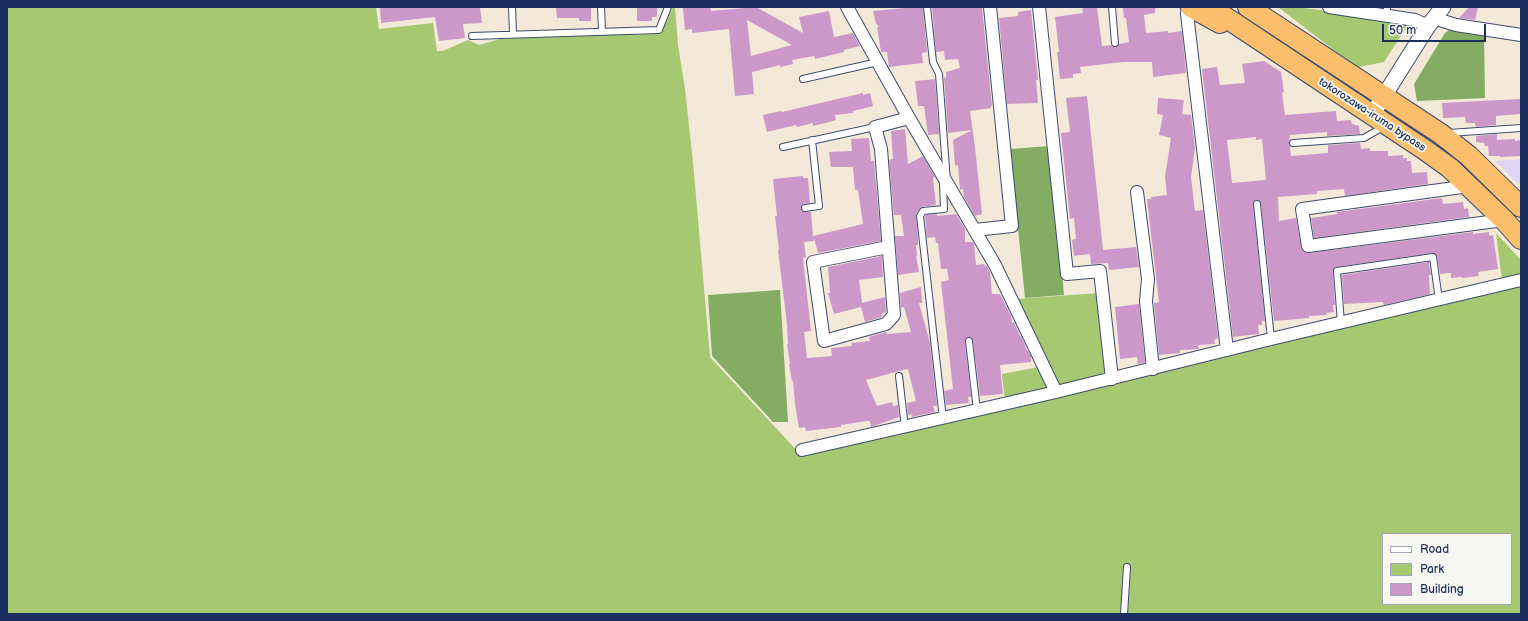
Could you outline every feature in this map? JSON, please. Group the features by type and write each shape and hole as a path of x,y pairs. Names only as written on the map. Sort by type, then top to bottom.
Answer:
{"highway":[{"path":"1189,7 1292,62"},
{"name":"tokorozawa-iruma bypass","path":"1210,7 1438,159 1469,186 1521,239"},
{"name":"tokorozawa-iruma bypass","path":"1248,7 1441,134 1469,156 1521,207"}],"street":[{"path":"847,7 909,118 995,265 1056,392"},
{"path":"975,230 1012,226 990,7"},
{"path":"1039,7 1068,274 1100,271 1112,378"},
{"path":"1189,7 1187,14 1227,350"},
{"path":"1329,7 1387,11 1416,20 1435,17 1456,25 1521,35"},
{"path":"1380,119 1384,97 1435,17"},
{"path":"888,247 814,262 824,341 886,324 894,315 881,149 875,127 909,118"},
{"path":"1469,186 1302,209 1308,246 1504,220"},
{"path":"1138,192 1148,279 1146,301 1153,369"},
{"path":"802,450 905,428 1521,280"}],"lane":[{"path":"512,7 513,34"},
{"path":"601,7 602,31"},
{"path":"472,36 659,30 668,7"},
{"path":"927,7 933,62 939,74 946,182 943,184 944,209 923,211 920,216 943,418"},
{"path":"1112,7 1115,43"},
{"path":"803,79 878,62"},
{"path":"1294,143 1364,138 1380,119"},
{"path":"783,147 875,127"},
{"path":"1441,134 1521,128"},
{"path":"805,208 819,206 812,140"},
{"path":"1257,204 1271,340"},
{"path":"1342,323 1337,271 1433,257 1439,300"},
{"path":"969,341 977,410"},
{"path":"899,376 905,428"},
{"path":"1124,614 1127,568"}],"shaded area":[{"path":"1521,159 1521,186 1495,161"}],"green space":[{"path":"7,7 376,7 379,29 433,23 437,51 443,51 468,40 479,45 500,39 661,34 673,7 675,7 678,45 685,89 693,162 710,357 801,455 1521,285 1521,614 7,614"},
{"path":"1278,7 1304,8 1410,22 1384,62 1359,67 1335,51"},
{"path":"1455,29 1484,33 1485,98 1417,101 1414,84 1445,33 1449,30"},
{"path":"1050,146 1064,295 1025,298 1010,149"},
{"path":"1496,233 1521,260 1521,276 1502,280"},
{"path":"780,290 788,422 773,422 712,356 708,295"},
{"path":"1099,293 1106,369 1101,377 1064,386 1057,382 1017,299"},
{"path":"1039,367 1048,385 1041,393 1005,401 1002,374"}],"building":[{"path":"380,7 480,7 482,23 463,24 465,38 439,41 435,17 381,23"},
{"path":"556,7 591,7 591,21 579,21 579,18 557,18"},
{"path":"637,7 657,7 657,17 652,17 652,21 637,21"},
{"path":"683,7 710,7 711,11 756,7 803,33 799,17 829,11 834,37 853,33 860,46 844,50 844,52 815,59 814,56 792,60 793,64 780,67 780,65 752,72 754,94 735,96 729,29 692,33 692,29 685,30","holes":["747,20 792,45 751,56"]},
{"path":"923,7 927,52 922,53 923,63 889,67 887,52 881,52 877,27 879,27 876,23 873,11"},
{"path":"932,7 982,7 992,106 991,108 970,111 982,214 975,216 964,197 963,189 960,190 958,165 955,166 953,140 972,130 948,133 944,78 946,77 946,72 960,68 958,59 945,60 944,51 936,52"},
{"path":"1082,7 1097,7 1102,46 1111,45 1115,47 1119,44 1129,42 1123,7 1155,7 1155,13 1144,15 1146,33 1168,31 1168,33 1182,31 1186,73 1153,77 1152,62 1123,62 1080,67 1081,73 1073,74 1073,78 1060,79 1055,17 1083,13"},
{"path":"1469,7 1478,7 1475,20 1459,18"},
{"path":"1031,10 1038,80 1036,80 1038,103 1007,104 999,18 1018,16 1018,12"},
{"path":"1264,61 1281,72 1285,115 1336,111 1337,121 1351,120 1352,124 1359,126 1360,134 1327,136 1327,132 1290,135 1289,143 1291,156 1328,153 1328,145 1360,143 1361,149 1370,148 1370,151 1388,151 1388,156 1403,155 1403,158 1407,158 1407,161 1411,161 1412,173 1427,172 1428,184 1345,196 1344,189 1317,191 1317,194 1278,197 1279,221 1296,218 1302,251 1309,253 1473,232 1473,234 1489,232 1489,236 1493,235 1498,269 1478,272 1479,276 1451,278 1451,273 1440,274 1437,256 1433,253 1336,267 1333,271 1334,312 1326,313 1327,315 1309,316 1309,318 1274,321 1261,204 1259,200 1256,200 1253,204 1265,321 1262,321 1262,325 1258,325 1259,334 1233,337 1202,69 1217,67 1220,85 1245,83 1242,64","holes":["1256,137 1256,140 1262,139 1266,180 1232,183 1227,140"]},
{"path":"935,79 939,134 928,135 924,106 918,106 915,81"},
{"path":"863,93 863,95 870,93 873,106 853,111 853,113 835,115 836,120 813,126 813,123 797,127 796,125 767,132 763,115"},
{"path":"1087,96 1103,250 1136,247 1139,267 1109,270 1108,263 1091,264 1090,254 1074,256 1072,240 1076,239 1074,218 1070,219 1061,133 1070,132 1066,98"},
{"path":"1158,98 1184,100 1182,114 1191,115 1195,148 1191,177 1195,211 1203,210 1218,338 1214,340 1215,344 1198,345 1199,349 1180,350 1180,353 1159,355 1154,303 1159,302 1147,199 1167,195 1165,177 1171,138 1159,135 1163,115 1157,114"},
{"path":"1521,99 1521,114 1496,116 1496,125 1476,127 1475,123 1466,123 1465,117 1443,118 1442,103"},
{"path":"905,129 908,164 923,156 935,177 933,178 936,205 921,207 916,214 918,245 916,245 916,256 919,272 898,275 895,236 904,236 901,215 894,215 889,160 893,159 891,131"},
{"path":"1497,134 1497,140 1521,140 1521,156 1489,156 1488,146 1485,146 1484,143 1476,142 1476,136"},
{"path":"869,138 871,161 874,161 881,241 818,253 814,238 814,241 804,242 806,257 803,258 811,331 804,332 807,358 832,356 831,348 852,346 851,343 870,341 869,337 886,332 887,334 911,332 904,307 901,308 900,293 921,287 922,303 919,303 930,343 937,406 933,406 935,412 912,417 911,414 908,415 907,403 916,401 908,369 866,380 877,406 892,402 893,406 898,405 899,417 871,427 870,421 867,421 841,425 841,427 806,431 805,427 799,428 793,381 789,364 787,324 778,250 775,216 777,216 773,179 803,176 803,178 808,178 810,203 803,204 801,208 804,212 811,212 813,236 863,224 858,190 855,190 853,167 831,167 829,152 852,151 851,139"},
{"path":"1442,198 1443,204 1463,202 1464,209 1468,208 1469,217 1314,238 1311,218 1337,214 1337,212"},
{"path":"937,214 937,216 956,214 965,229 965,242 973,242 974,244 976,265 984,264 987,266 990,272 992,294 1000,294 1011,316 1012,323 1014,322 1027,351 1031,356 1031,362 1000,365 1003,394 980,396 973,340 971,337 968,337 965,339 965,342 971,397 968,397 969,403 946,405 944,391 953,389 941,282 949,280 947,269 941,269 938,243 936,243 935,237 927,238 925,217 926,215"},
{"path":"882,256 883,277 859,280 862,303 885,297 886,312 881,314 882,317 865,322 861,307 834,314 828,293 830,293 828,267"},
{"path":"1429,262 1431,275 1429,275 1430,294 1384,305 1383,302 1344,304 1342,275"},
{"path":"1139,304 1145,362 1138,364 1137,357 1120,359 1115,307"}]}
